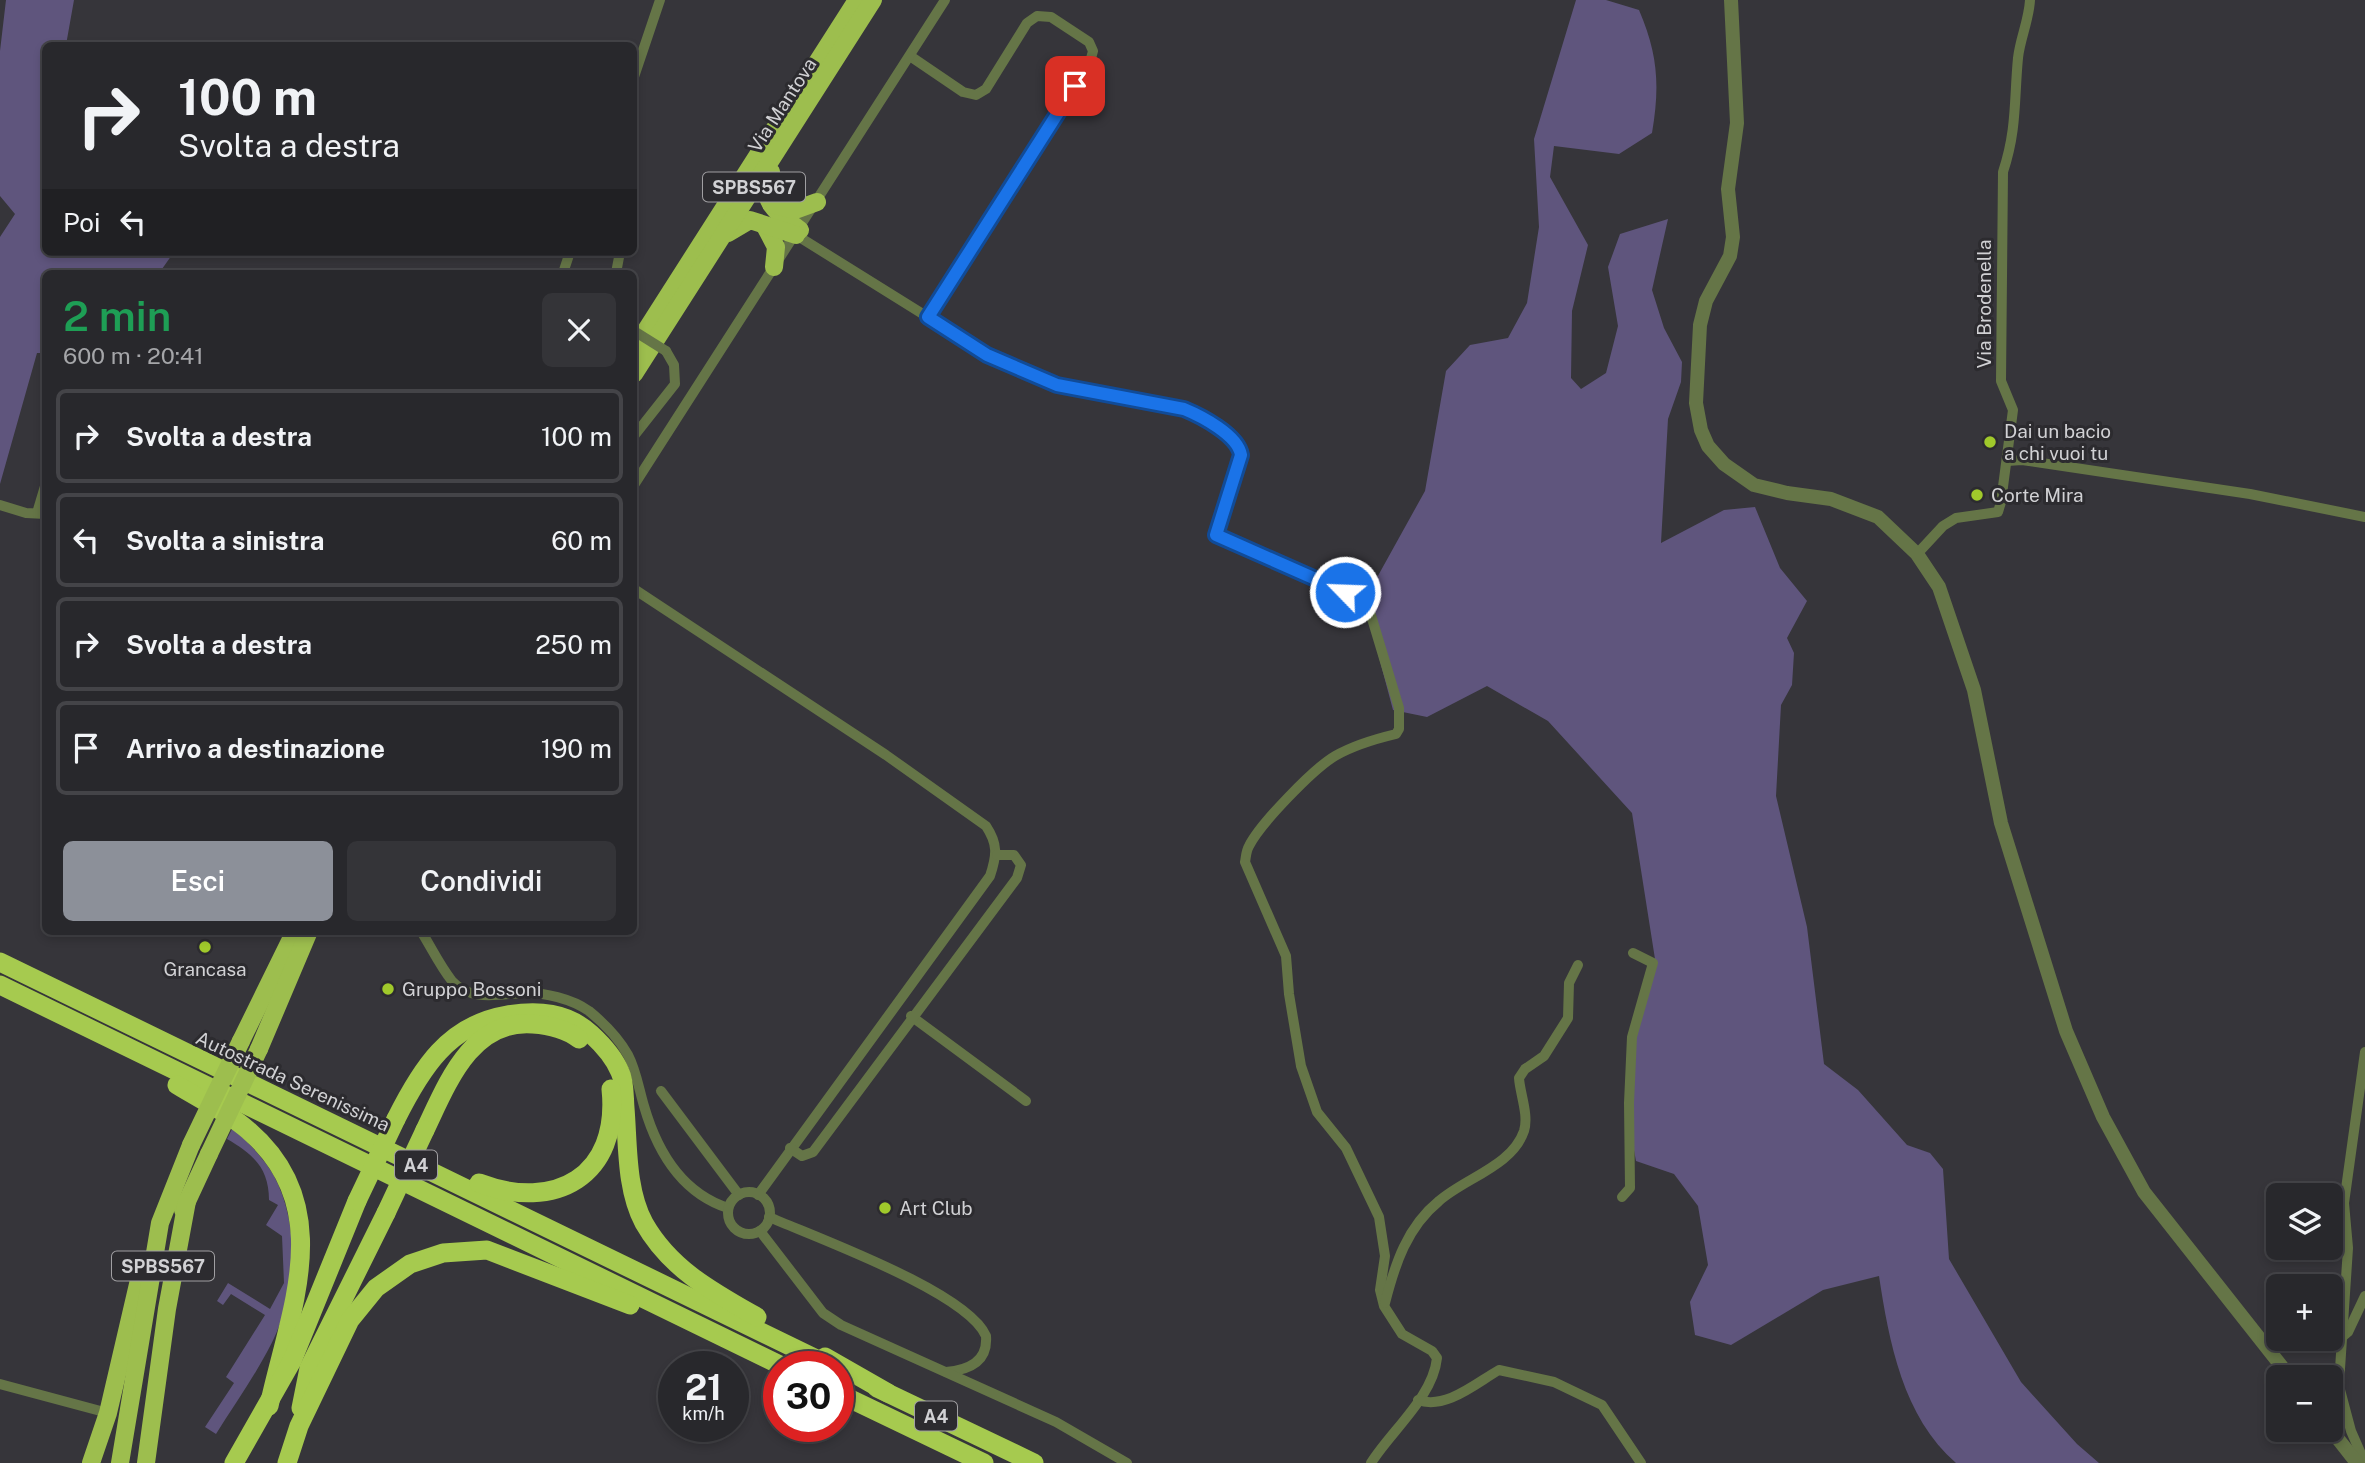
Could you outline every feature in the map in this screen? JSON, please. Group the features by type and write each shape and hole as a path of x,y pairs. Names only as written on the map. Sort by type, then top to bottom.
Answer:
{"highway":[{"name":"Via Mantova","path":"637,344 857,0"},
{"name":"Via Mantova","path":"637,369 873,0"},
{"path":"784,140 783,151 766,181 764,190 771,204 798,232"},
{"path":"771,204 795,210 817,202"},
{"path":"721,240 745,222 758,222 765,226 798,232"},
{"path":"765,226 776,247 774,267"},
{"name":"SPBS567","path":"120,1463 144,1333 156,1245 167,1202 191,1145 293,935"},
{"name":"SPBS567","path":"144,1333 169,1245 187,1201 259,1049 307,935"},
{"name":"Autostrada Serenissima","path":"0,962 800,1351"},
{"name":"A4","path":"0,985 761,1356"},
{"path":"234,1463 269,1406 292,1361 357,1201 415,1081 433,1055 449,1039 492,1017 528,1011 557,1014 584,1028 606,1048 621,1073 635,1200 642,1220 667,1256 714,1292 888,1393"},
{"path":"299,1426 302,1392 309,1368 386,1213 425,1130 465,1054 481,1037 523,1023 548,1025 576,1036 597,1055 610,1080 611,1121 601,1152 579,1177 553,1191 535,1195 499,1191 369,1142"},
{"path":"93,1032 235,1120 264,1146 290,1189 302,1231 300,1278 269,1406"},
{"path":"146,1463 169,1298 187,1201"},
{"path":"90,1463 108,1413 146,1249 167,1202"},
{"path":"287,1463 299,1426 330,1358 362,1303 394,1274 429,1256 450,1251 472,1249 500,1253 761,1356"},
{"name":"A4","path":"854,1377 1034,1463"},
{"name":"A4","path":"854,1401 984,1463"}],"street":[{"path":"637,68 660,0"},
{"path":"637,480 945,0"},
{"path":"1731,0 1737,123 1728,189 1733,237 1730,256 1706,302 1700,325 1696,404 1701,430 1708,446 1742,479 1769,489 1831,499 1878,517 1917,554 1938,587 1974,690 2001,823 2066,1031 2103,1117 2144,1192 2281,1365"},
{"name":"Via Brodenella","path":"1917,554 1943,526 1956,518 1998,512 2013,410 2001,373 2003,172 2010,150 2017,107 2018,57 2031,0"},
{"path":"910,56 963,92 976,95 986,89 1027,23 1037,16 1052,17 1088,41 1093,51 1090,62 928,317"},
{"path":"798,232 987,355 1057,385 1184,409 1199,415 1237,443 1241,455 1216,535 1367,602 1371,609 1380,651 1399,708 1399,729 1396,734 1370,740 1335,756 1319,767 1254,839 1248,847 1245,862 1286,956 1289,994 1301,1066 1317,1112 1346,1148 1379,1217 1385,1256 1380,1290 1384,1306 1402,1334 1432,1351 1437,1357 1436,1365 1418,1400 1371,1463"},
{"path":"637,333 666,351 674,365 675,384 637,432"},
{"path":"2007,461 2022,460 2209,487 2365,517"},
{"path":"0,505 41,513"},
{"path":"637,591 886,755 986,826 995,839 997,855 990,876 758,1195"},
{"path":"790,1148 802,1156 813,1152 911,1016 1017,878 1021,865 1014,855 997,855"},
{"path":"424,935 454,983 474,994 491,996 525,993 557,997 586,1009 613,1032 629,1056 661,1150 696,1192 709,1202 728,1208"},
{"path":"1622,1197 1630,1188 1629,1103 1632,1037 1653,963 1633,953"},
{"path":"1384,1306 1395,1264 1425,1214 1439,1200 1493,1166 1519,1143 1525,1127 1519,1078 1544,1056 1568,1018 1569,983 1578,965"},
{"path":"911,1016 1026,1101"},
{"path":"2343,1312 2348,1248 2346,1182 2365,1052"},
{"path":"661,1091 739,1195"},
{"path":"739,1195 758,1195 767,1204 769,1217 760,1231 747,1234 734,1228 729,1222 728,1208 739,1195"},
{"path":"769,1217 923,1285 974,1318 986,1336 982,1356 968,1368 946,1372"},
{"path":"760,1231 823,1313 841,1325 1056,1422 1127,1463"},
{"path":"2343,1336 2348,1332 2365,1296"},
{"path":"1418,1400 1441,1401 1465,1391 1499,1370 1554,1382 1602,1405 1641,1463"},
{"path":"0,1384 108,1413"},
{"path":"2343,1406 2365,1463"},
{"path":"2343,1417 2346,1411"},
{"path":"2341,1442 2357,1463"}],"shaded area":[{"path":"6,0 74,0 67,42 42,42 42,256 171,256 162,269 156,270 42,270 42,353 37,353 0,484 0,237 15,214 0,196 0,51"},
{"path":"1576,0 1606,0 1639,10 1654,56 1656,100 1652,133 1619,154 1554,146 1550,177 1588,245 1572,311 1571,378 1581,389 1606,373 1618,326 1608,267 1620,234 1668,219 1652,290 1664,328 1682,362 1681,382 1668,419 1661,543 1724,510 1755,507 1780,568 1807,601 1787,638 1794,653 1792,685 1781,705 1776,796 1807,927 1824,1064 1858,1090 1907,1145 1930,1153 1943,1169 1949,1259 2021,1382 2077,1444 2099,1463 1956,1463 1923,1424 1901,1377 1879,1276 1823,1290 1731,1345 1695,1335 1690,1302 1708,1265 1698,1206 1674,1174 1636,1161 1630,1129 1632,1043 1655,959 1632,813 1548,721 1487,686 1427,717 1393,710 1364,601 1425,491 1446,371 1470,345 1508,338 1527,303 1539,227 1534,139"},
{"path":"233,1127 265,1163 283,1197 289,1219 292,1265 277,1332 255,1373 216,1434 205,1427 234,1383 226,1377 265,1315 231,1294 223,1305 217,1301 228,1283 270,1309 284,1283 282,1236 266,1225 278,1205 269,1200 266,1179 258,1163 245,1150 227,1139"}],"place":[{"name":"Dai un bacio a chi vuoi tu","path":"1990,442"},
{"name":"Corte Mira","path":"1977,495"},
{"name":"Grancasa","path":"205,947"},
{"name":"Gruppo Bossoni","path":"388,989"},
{"name":"Art Club","path":"885,1208"}],"route":[{"path":"1075,86 928,317 987,355 1057,385 1184,409 1199,415 1237,443 1241,455 1215,531 1216,535 1345,592"}]}
